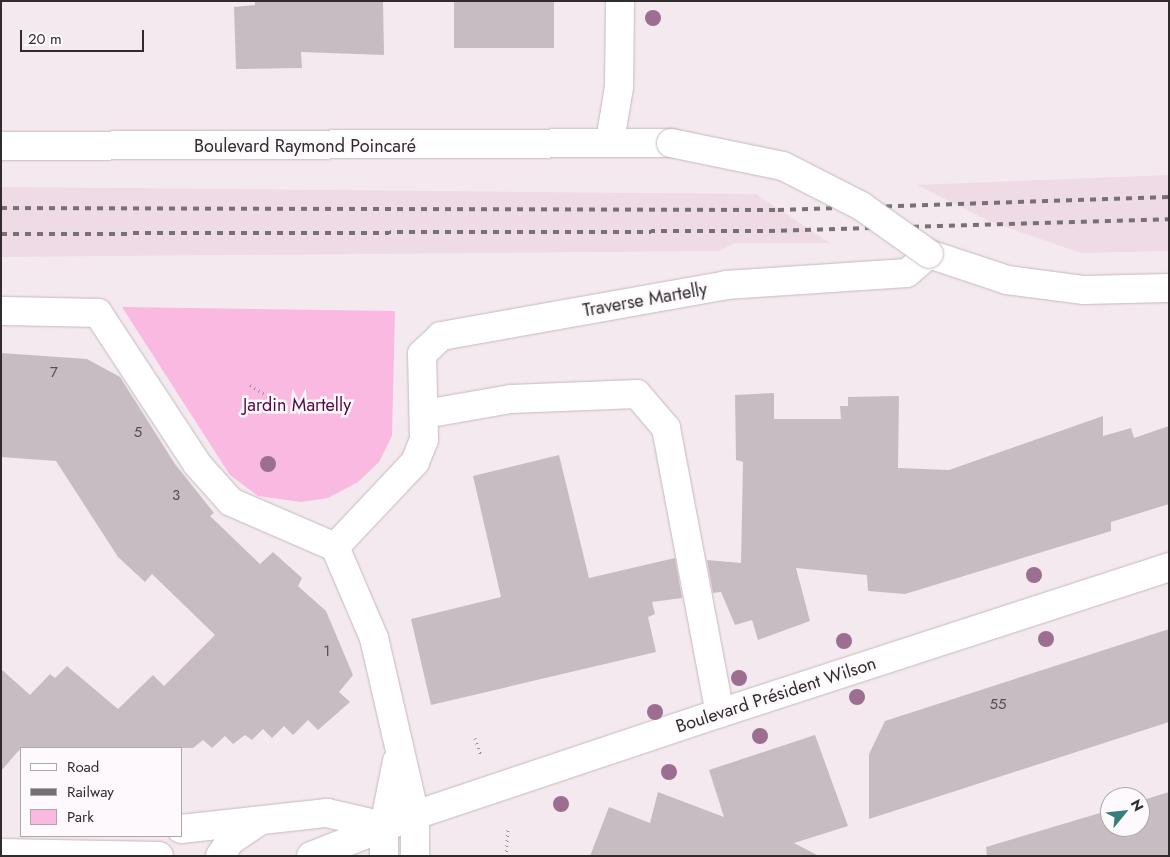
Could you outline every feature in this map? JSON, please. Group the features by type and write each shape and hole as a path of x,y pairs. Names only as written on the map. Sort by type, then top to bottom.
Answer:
{"main road":[{"path":"610,141 619,87 620,1"},
{"name":"Boulevard Raymond Poincaré","path":"1,146 610,141 671,143 783,166 861,206 930,254 1007,280 1084,290 1169,288"},
{"name":"Traverse Martelly","path":"335,547 415,462 424,440 424,414 420,387 422,354 441,336 726,286 907,273 930,254"},
{"path":"1,312 98,313 197,464 232,502 335,547 374,638 398,757 415,815 415,856"},
{"path":"424,414 511,399 638,394 666,428 720,712"},
{"name":"Boulevard Président Wilson","path":"311,856 415,815 720,712 1169,567"},
{"path":"384,856 384,826 398,757"},
{"path":"182,829 327,813 384,826"},
{"path":"220,856 230,841 259,821"},
{"path":"2,854 105,837"},
{"path":"2,854 159,856"}],"path":[{"path":"250,386 283,406"},
{"path":"475,738 485,765"},
{"path":"506,856 508,828"}],"shaded area":[{"path":"1169,175 1169,251 1081,253 989,221 917,185"},
{"path":"1,187 756,194 830,243 735,243 719,251 1,257"}],"green space":[{"name":"Jardin Martelly","path":"122,307 395,311 392,436 379,462 358,482 328,498 301,502 258,496 230,475"}],"building":[{"path":"255,1 383,1 384,55 301,52 302,68 236,69 234,7 255,5"},
{"path":"454,1 554,1 554,48 454,48"},
{"path":"1,353 87,359 120,377 175,464 214,513 210,516 260,564 273,552 302,578 298,586 326,611 353,675 339,692 350,702 318,730 308,720 293,735 284,726 272,738 263,729 252,740 245,735 233,744 225,736 212,748 203,740 193,748 20,747 1,771 1,669 30,695 50,674 55,678 67,666 118,709 153,675 164,686 215,635 152,574 145,582 118,557 56,461 1,457"},
{"path":"774,393 774,419 841,419 840,406 848,406 848,397 899,396 898,468 949,470 1103,416 1103,436 1131,428 1134,438 1169,426 1169,504 1111,522 1111,531 905,594 868,591 867,575 796,568 810,621 758,640 752,620 735,625 721,592 713,593 707,560 741,563 743,462 736,460 735,395"},
{"path":"559,455 589,578 675,558 682,598 652,602 655,614 648,617 656,652 431,705 411,619 501,597 473,476"},
{"path":"1169,629 1169,722 869,819 869,754 885,721"},
{"path":"815,735 848,826 794,843 819,856 590,856 609,807 650,823 658,792 724,817 709,770"},
{"path":"1169,792 1169,856 987,856 986,847 1100,813 1100,837 1150,837 1150,798"}],"railway":[{"path":"1,208 778,210 1169,197"},
{"path":"1,234 769,231 1169,219"}]}
